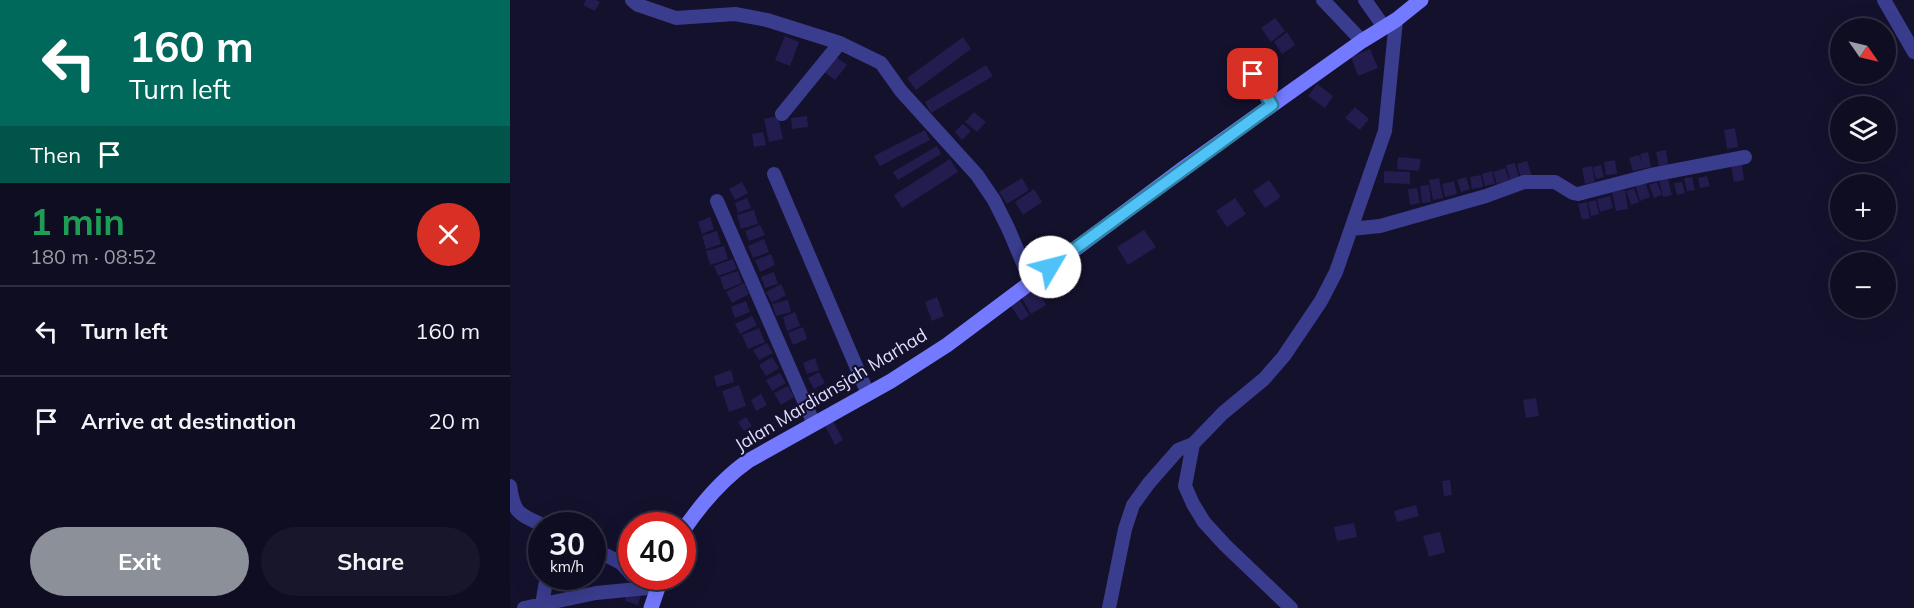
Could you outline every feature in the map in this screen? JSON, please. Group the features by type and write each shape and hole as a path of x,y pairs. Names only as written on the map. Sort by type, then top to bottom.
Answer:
{"street":[{"path":"632,0 638,5 676,18 735,14 767,20 840,43 881,63 901,92 977,175 994,200 1031,282"},
{"path":"1323,0 1362,41"},
{"path":"1109,608 1125,529 1133,505 1178,450 1192,444 1223,413 1264,379 1284,356 1321,301 1336,272 1384,131 1390,24 1365,0"},
{"name":"Jalan Mardiansjah Marhad","path":"696,514 717,486 748,461 868,394 947,345 1272,105 1421,0"},
{"path":"1884,0 1914,52"},
{"path":"782,114 840,43"},
{"path":"1243,58 1272,105"},
{"path":"1351,229 1389,223 1486,196 1524,182 1556,182 1578,194 1651,175 1745,157"},
{"path":"774,174 868,394"},
{"path":"717,201 814,424"},
{"path":"1192,444 1185,486 1198,513 1225,545 1291,608"},
{"path":"510,486 514,506 528,517"},
{"path":"524,608 596,593 618,585"},
{"path":"543,604 545,590"},
{"path":"651,608 657,590"}],"building":[{"path":"586,0 600,2 595,11 583,5"},
{"path":"1275,18 1285,31 1271,42 1261,28"},
{"path":"1287,32 1295,45 1282,54 1274,42"},
{"path":"785,36 799,42 790,66 775,60"},
{"path":"963,37 971,49 916,90 907,78"},
{"path":"1370,49 1378,68 1358,76 1351,57"},
{"path":"835,56 847,65 835,80 823,71"},
{"path":"986,65 993,76 931,113 925,102"},
{"path":"1317,84 1333,96 1325,108 1308,96"},
{"path":"1355,107 1369,119 1360,130 1345,118"},
{"path":"974,112 986,122 977,132 965,122"},
{"path":"778,116 783,139 769,142 764,119"},
{"path":"807,116 808,127 792,129 791,118"},
{"path":"963,124 971,131 962,140 955,132"},
{"path":"1735,128 1738,147 1727,149 1724,130"},
{"path":"925,130 930,140 880,166 874,156"},
{"path":"763,132 766,145 754,147 752,134"},
{"path":"937,146 941,154 898,180 893,172"},
{"path":"1666,150 1668,164 1659,166 1656,152"},
{"path":"1648,152 1651,167 1633,171 1629,158 1639,155 1642,163 1640,154"},
{"path":"1398,157 1421,159 1419,171 1397,169"},
{"path":"950,159 958,172 902,208 894,195"},
{"path":"1615,160 1617,174 1606,175 1604,162"},
{"path":"1527,161 1532,176 1521,179 1517,164"},
{"path":"1515,163 1519,178 1510,180 1506,165"},
{"path":"1742,164 1744,180 1734,182 1731,166"},
{"path":"1601,165 1604,177 1596,179 1593,167"},
{"path":"1592,166 1595,182 1585,184 1582,168"},
{"path":"1505,168 1509,180 1497,184 1493,172"},
{"path":"1384,171 1410,172 1410,184 1384,183"},
{"path":"1492,171 1495,184 1485,186 1482,174"},
{"path":"1481,175 1483,187 1472,189 1470,177"},
{"path":"1707,176 1710,186 1700,188 1698,178"},
{"path":"1466,177 1470,189 1461,192 1457,180"},
{"path":"1692,177 1695,190 1687,191 1684,178"},
{"path":"1022,178 1029,190 1007,204 999,192"},
{"path":"1439,178 1443,198 1433,200 1429,180"},
{"path":"1668,179 1672,195 1663,197 1659,181"},
{"path":"1269,180 1281,197 1265,208 1253,191"},
{"path":"1454,181 1457,194 1445,197 1442,184"},
{"path":"1645,181 1650,197 1640,201 1635,184"},
{"path":"742,182 748,193 735,200 729,189"},
{"path":"1657,182 1662,195 1654,198 1649,185"},
{"path":"1682,182 1685,193 1677,195 1674,183"},
{"path":"1429,185 1431,202 1422,203 1420,186"},
{"path":"1417,188 1420,203 1410,205 1408,189"},
{"path":"1634,188 1639,202 1631,205 1626,191"},
{"path":"1034,189 1042,202 1023,215 1015,202"},
{"path":"1625,190 1628,209 1616,211 1612,192"},
{"path":"1610,196 1613,208 1600,212 1597,199"},
{"path":"747,198 751,208 738,213 735,203"},
{"path":"1235,198 1246,214 1227,227 1216,211"},
{"path":"1596,200 1599,214 1591,216 1588,202"},
{"path":"1587,202 1590,218 1582,220 1578,204"},
{"path":"754,210 758,224 741,229 737,215"},
{"path":"710,217 714,229 702,234 698,222"},
{"path":"760,225 765,235 749,241 745,231"},
{"path":"1144,230 1156,247 1128,265 1117,247"},
{"path":"717,231 721,244 706,249 702,236"},
{"path":"764,239 769,252 753,258 748,246"},
{"path":"724,246 728,259 710,265 706,251"},
{"path":"771,254 775,265 760,272 755,260"},
{"path":"733,259 737,269 718,276 714,266"},
{"path":"738,271 742,283 724,290 720,277"},
{"path":"774,272 778,284 765,288 761,277"},
{"path":"744,283 749,294 732,303 726,292"},
{"path":"781,284 786,295 772,303 766,292"},
{"path":"1036,286 1046,305 1031,314 1020,295"},
{"path":"937,297 944,316 932,321 925,302"},
{"path":"1018,297 1029,315 1021,321 1009,303"},
{"path":"788,300 791,312 776,316 772,304"},
{"path":"746,301 750,312 735,318 731,307"},
{"path":"795,312 800,326 787,331 783,317"},
{"path":"752,316 757,325 740,334 735,324"},
{"path":"803,327 807,339 793,345 788,333"},
{"path":"759,328 765,342 748,349 742,335"},
{"path":"767,343 773,353 759,360 753,350"},
{"path":"772,357 779,368 766,376 759,365"},
{"path":"815,358 819,370 807,374 803,363"},
{"path":"731,370 734,382 717,387 714,376"},
{"path":"819,372 825,383 814,389 808,378"},
{"path":"780,373 786,383 772,391 766,380"},
{"path":"739,385 746,406 729,412 722,391"},
{"path":"788,386 794,397 781,405 774,393"},
{"path":"761,394 767,405 756,411 751,400"},
{"path":"1536,398 1539,416 1526,418 1523,400"},
{"path":"746,417 752,426 744,431 738,422"},
{"path":"833,421 843,440 835,445 825,426"},
{"path":"1450,480 1452,495 1444,496 1442,481"},
{"path":"1416,505 1419,516 1397,522 1394,511"},
{"path":"1354,523 1357,537 1337,541 1334,527"},
{"path":"1440,532 1445,552 1429,557 1423,536"},
{"path":"628,590 641,594 638,605 625,601"}],"route":[{"path":"1050,267 1272,105 1253,74"}]}
